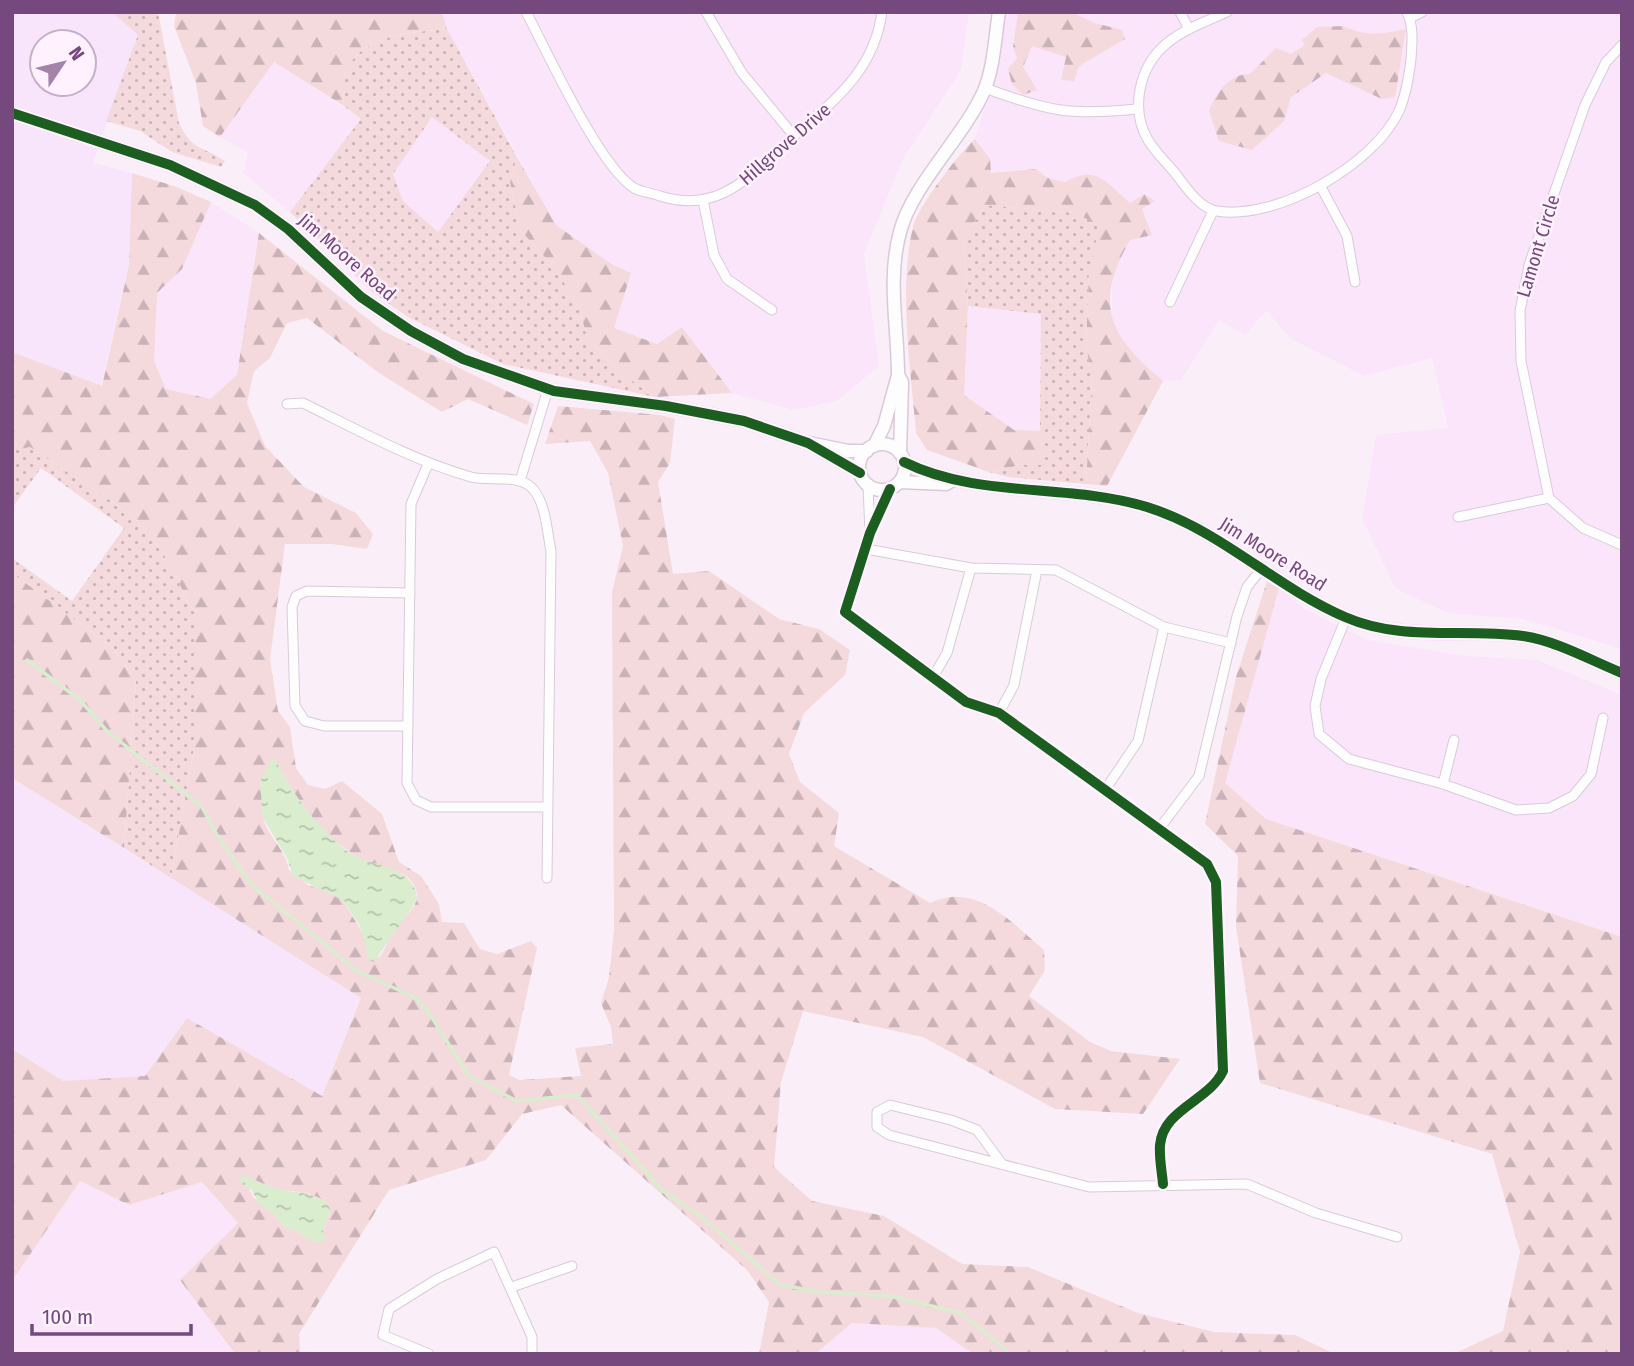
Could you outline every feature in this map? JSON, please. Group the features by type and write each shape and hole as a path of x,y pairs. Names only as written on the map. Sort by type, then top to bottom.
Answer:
{"street":[{"name":"Hillgrove Drive","path":"526,12 604,157 634,188 680,202 703,200 739,186 854,82 872,50 882,12"},
{"path":"706,12 742,73 794,136"},
{"path":"870,533 868,485 860,472 860,461 884,426 898,375 892,288 893,263 900,229 916,198 958,137 985,88 999,12"},
{"path":"1180,12 1189,29"},
{"path":"1227,12 1189,29 1165,45 1149,65 1136,109 1148,139 1192,194 1213,211 1235,213 1259,210 1321,187 1368,151 1398,112 1410,73 1413,34 1408,15 1422,12"},
{"name":"Lamont Circle","path":"1549,498 1521,360 1520,311 1529,265 1584,105 1606,62 1622,45"},
{"path":"985,88 1041,109 1087,114 1136,109"},
{"name":"Jim Moore Road","path":"12,113 170,165 254,205 288,229 361,297 411,331 463,359 548,389 714,414 808,443 848,451 870,448"},
{"path":"1321,187 1347,236 1355,282"},
{"path":"703,200 715,255 727,278 772,310"},
{"path":"1170,302 1213,211"},
{"path":"898,375 902,382 902,457 895,485 870,533 845,612 966,702 999,713 1207,863 1216,882 1223,1071 1216,1085 1168,1121 1160,1143 1163,1184"},
{"path":"520,481 548,389"},
{"path":"287,404 303,403 428,464 478,479 520,481 533,488 541,503 551,551 547,878"},
{"name":"Jim Moore Road","path":"808,443 860,472"},
{"path":"870,448 888,446 902,457"},
{"name":"Jim Moore Road","path":"902,457 953,480 1146,507 1179,519 1346,618 1393,631 1524,636 1548,642 1622,673"},
{"path":"428,464 411,504 407,783 416,800 430,807 547,807"},
{"name":"Jim Moore Road","path":"895,485 946,484 953,480"},
{"path":"868,485 876,489 895,485"},
{"path":"1458,517 1549,498 1583,528 1622,545"},
{"path":"866,549 971,568 1056,570 1164,627 1231,643"},
{"path":"1159,829 1199,776 1247,587 1263,567"},
{"path":"933,677 947,653 971,568"},
{"path":"999,713 1014,685 1037,570"},
{"path":"408,726 324,726 305,721 295,706 292,607 296,596 307,591 410,593"},
{"path":"1346,618 1321,679 1315,706 1320,734 1349,759 1443,784 1516,810 1549,808 1573,796 1591,775 1603,718"},
{"path":"1105,790 1138,741 1164,627"},
{"path":"1443,784 1454,740"},
{"path":"1002,1164 977,1130 951,1120 890,1105 877,1112 877,1127 889,1135 1089,1187 1247,1184 1316,1213 1397,1237"},
{"path":"429,1354 383,1335 388,1309 437,1279 494,1252 512,1287 532,1337 532,1354"},
{"path":"512,1287 572,1266"}],"shaded area":[{"path":"12,12 112,12 138,34 93,163 132,173 129,265 101,386 12,352"},
{"path":"442,12 969,12 961,70 903,159 864,254 879,366 837,401 793,410 732,393 682,327 657,344 614,328 631,273 613,265 556,225 447,29"},
{"path":"1004,12 1622,12 1622,649 1523,619 1448,613 1396,589 1362,519 1376,435 1448,428 1432,358 1364,376 1290,338 1266,310 1246,335 1219,320 1181,380 1163,381 1132,355 1111,320 1113,271 1142,209 1154,202 1130,203 1118,192 1048,178 1036,169 990,172 990,159 975,139 992,82"},
{"path":"274,62 362,119 290,212 243,173 248,152 220,137"},
{"path":"432,116 490,161 439,233 403,201 393,174"},
{"path":"211,202 259,233 237,375 210,399 166,389 154,361 157,293 182,269"},
{"path":"968,306 1041,313 1040,431 1014,430 964,395"},
{"path":"1279,588 1305,609 1367,640 1464,656 1538,660 1622,695 1622,937 1266,819 1224,783"},
{"path":"12,778 361,998 322,1097 187,1018 145,1076 63,1081 12,1049"},
{"path":"80,1181 129,1205 202,1182 238,1223 181,1280 234,1354 12,1354 12,1281"},
{"path":"852,1323 936,1328 973,1354 815,1354"}],"green space":[{"path":"112,12 158,12 179,123 193,143 225,161 221,167 172,152 140,131 106,121 138,35"},
{"path":"176,12 442,12 447,29 403,34 363,50 345,73 344,106 274,62 220,137 203,126 196,83 174,26"},
{"path":"1018,12 1071,12 1095,23 1122,30 1125,39 1079,66 1074,81 1061,80 1066,57 1032,46 1023,67 1037,90 1023,95 1012,84 1008,69 1017,58 1013,47"},
{"path":"1343,26 1374,34 1406,29 1395,97 1382,99 1326,73 1291,97 1284,121 1252,150 1219,141 1209,111 1224,86 1236,77 1250,74 1276,48 1291,54 1305,45 1302,40 1317,27"},
{"path":"447,29 517,157 510,182 521,231 555,268 579,307 587,337 617,370 655,397 503,364 408,317 372,292 290,212 361,119 344,106 344,77 353,60 363,50 388,38","holes":["432,117 490,161 438,232 403,201 393,174"]},
{"path":"975,139 990,159 991,173 1036,169 1048,178 1065,182 1076,177 1093,175 1108,183 1130,203 1144,194 1155,201 1142,209 1152,235 1130,240 1112,283 1110,301 1112,318 1119,334 1130,349 1163,381 1107,486 1086,484 1092,380 1086,344 1089,272 1099,227 1077,213 986,205 964,238 968,306 964,395 1014,430 1040,431 1044,465 1019,465 989,472 927,450 916,433 906,303 906,276 913,227 922,207 940,181"},
{"path":"517,157 556,225 613,265 631,273 614,328 657,344 682,327 732,393 655,397 617,370 587,337 579,307 555,268 521,231 510,182"},
{"path":"132,173 174,186 211,202 182,269 157,293 154,361 166,389 210,399 237,375 259,233 383,331 534,404 527,425 468,399 442,412 379,373 307,318 287,323 270,358 254,371 247,403 265,446 304,487 356,513 373,534 367,549 332,544 285,544 270,659 278,711 290,727 296,768 308,785 325,789 342,781 382,814 399,862 421,876 439,904 442,922 464,923 480,949 497,954 531,941 537,948 509,1075 520,1080 581,1076 575,1048 613,1044 611,1027 601,1003 609,977 614,929 612,592 623,546 608,473 590,441 545,444 558,406 660,415 675,419 670,463 658,482 673,574 709,571 779,619 819,629 850,650 845,675 804,713 789,754 800,782 839,813 834,846 930,903 963,897 978,901 1006,917 1044,950 1045,970 1029,996 1090,1042 1111,1051 1180,1059 1143,1114 1055,1109 923,1037 803,1011 781,1082 774,1167 812,1201 884,1216 962,1264 1028,1267 1138,1313 1214,1332 1295,1335 1335,1354 973,1354 936,1328 852,1323 815,1354 759,1354 769,1302 747,1270 561,1105 522,1114 486,1160 389,1190 299,1334 300,1354 235,1354 180,1280 238,1223 202,1182 129,1205 80,1181 12,1281 12,1049 63,1081 145,1076 187,1018 322,1096 361,998 171,878 194,748 194,612 162,551 132,515 30,447 12,451 12,352 102,386 129,265","holes":["275,759 311,816 334,840 361,859 403,874 414,885 417,894 415,904 394,929 379,958 342,900 308,885 289,870 283,853 267,828 262,811 263,802","243,1175 271,1187 313,1195 326,1203 331,1210 323,1231 301,1234 292,1228 285,1228 274,1214 253,1197"]},
{"path":"986,205 1077,213 1100,227 1089,272 1086,344 1092,380 1086,484 1008,477 989,472 1019,465 1043,464 1040,431 1041,314 968,306 964,238"},
{"path":"30,447 132,515 162,551 194,612 194,748 171,878 124,848 136,682 114,649 12,573 12,558 72,601 124,528 41,468 12,508 12,451"},
{"path":"12,573 114,649 136,682 124,848 12,778"},
{"path":"1267,581 1279,588 1225,783 1266,819 1622,937 1622,1354 1453,1354 1503,1331 1520,1252 1492,1154 1260,1083 1236,927 1238,856 1205,824 1236,677"}],"water":[{"path":"271,759 275,759 296,796 313,818 343,848 399,873 409,879 415,888 417,900 374,962 369,960 360,926 342,900 293,876 287,858 263,818 260,782"},
{"path":"243,1174 271,1187 321,1199 331,1210 323,1230 325,1239 321,1243 316,1242 295,1230 285,1228 274,1214 258,1203 252,1190 243,1185 240,1179"}],"waterway":[{"path":"27,660 80,700 107,731 202,807 218,837 252,885 357,971 416,998 429,1013 469,1076 517,1101 577,1095 663,1191 701,1216 779,1284 817,1292 890,1296 961,1313 1011,1354"}],"cycle path":[{"path":"12,113 170,165 255,205 288,229 361,297 411,331 463,359 554,391 666,406 744,421 808,443 860,473"},
{"path":"904,462 933,474 962,481 1086,495 1147,507 1174,517 1224,544 1319,605 1367,625 1411,632 1500,634 1536,638 1622,673"},
{"path":"890,489 870,533 845,612 966,702 999,713 1207,864 1216,882 1223,1071 1208,1090 1169,1122 1163,1133 1160,1145 1163,1184"}]}
